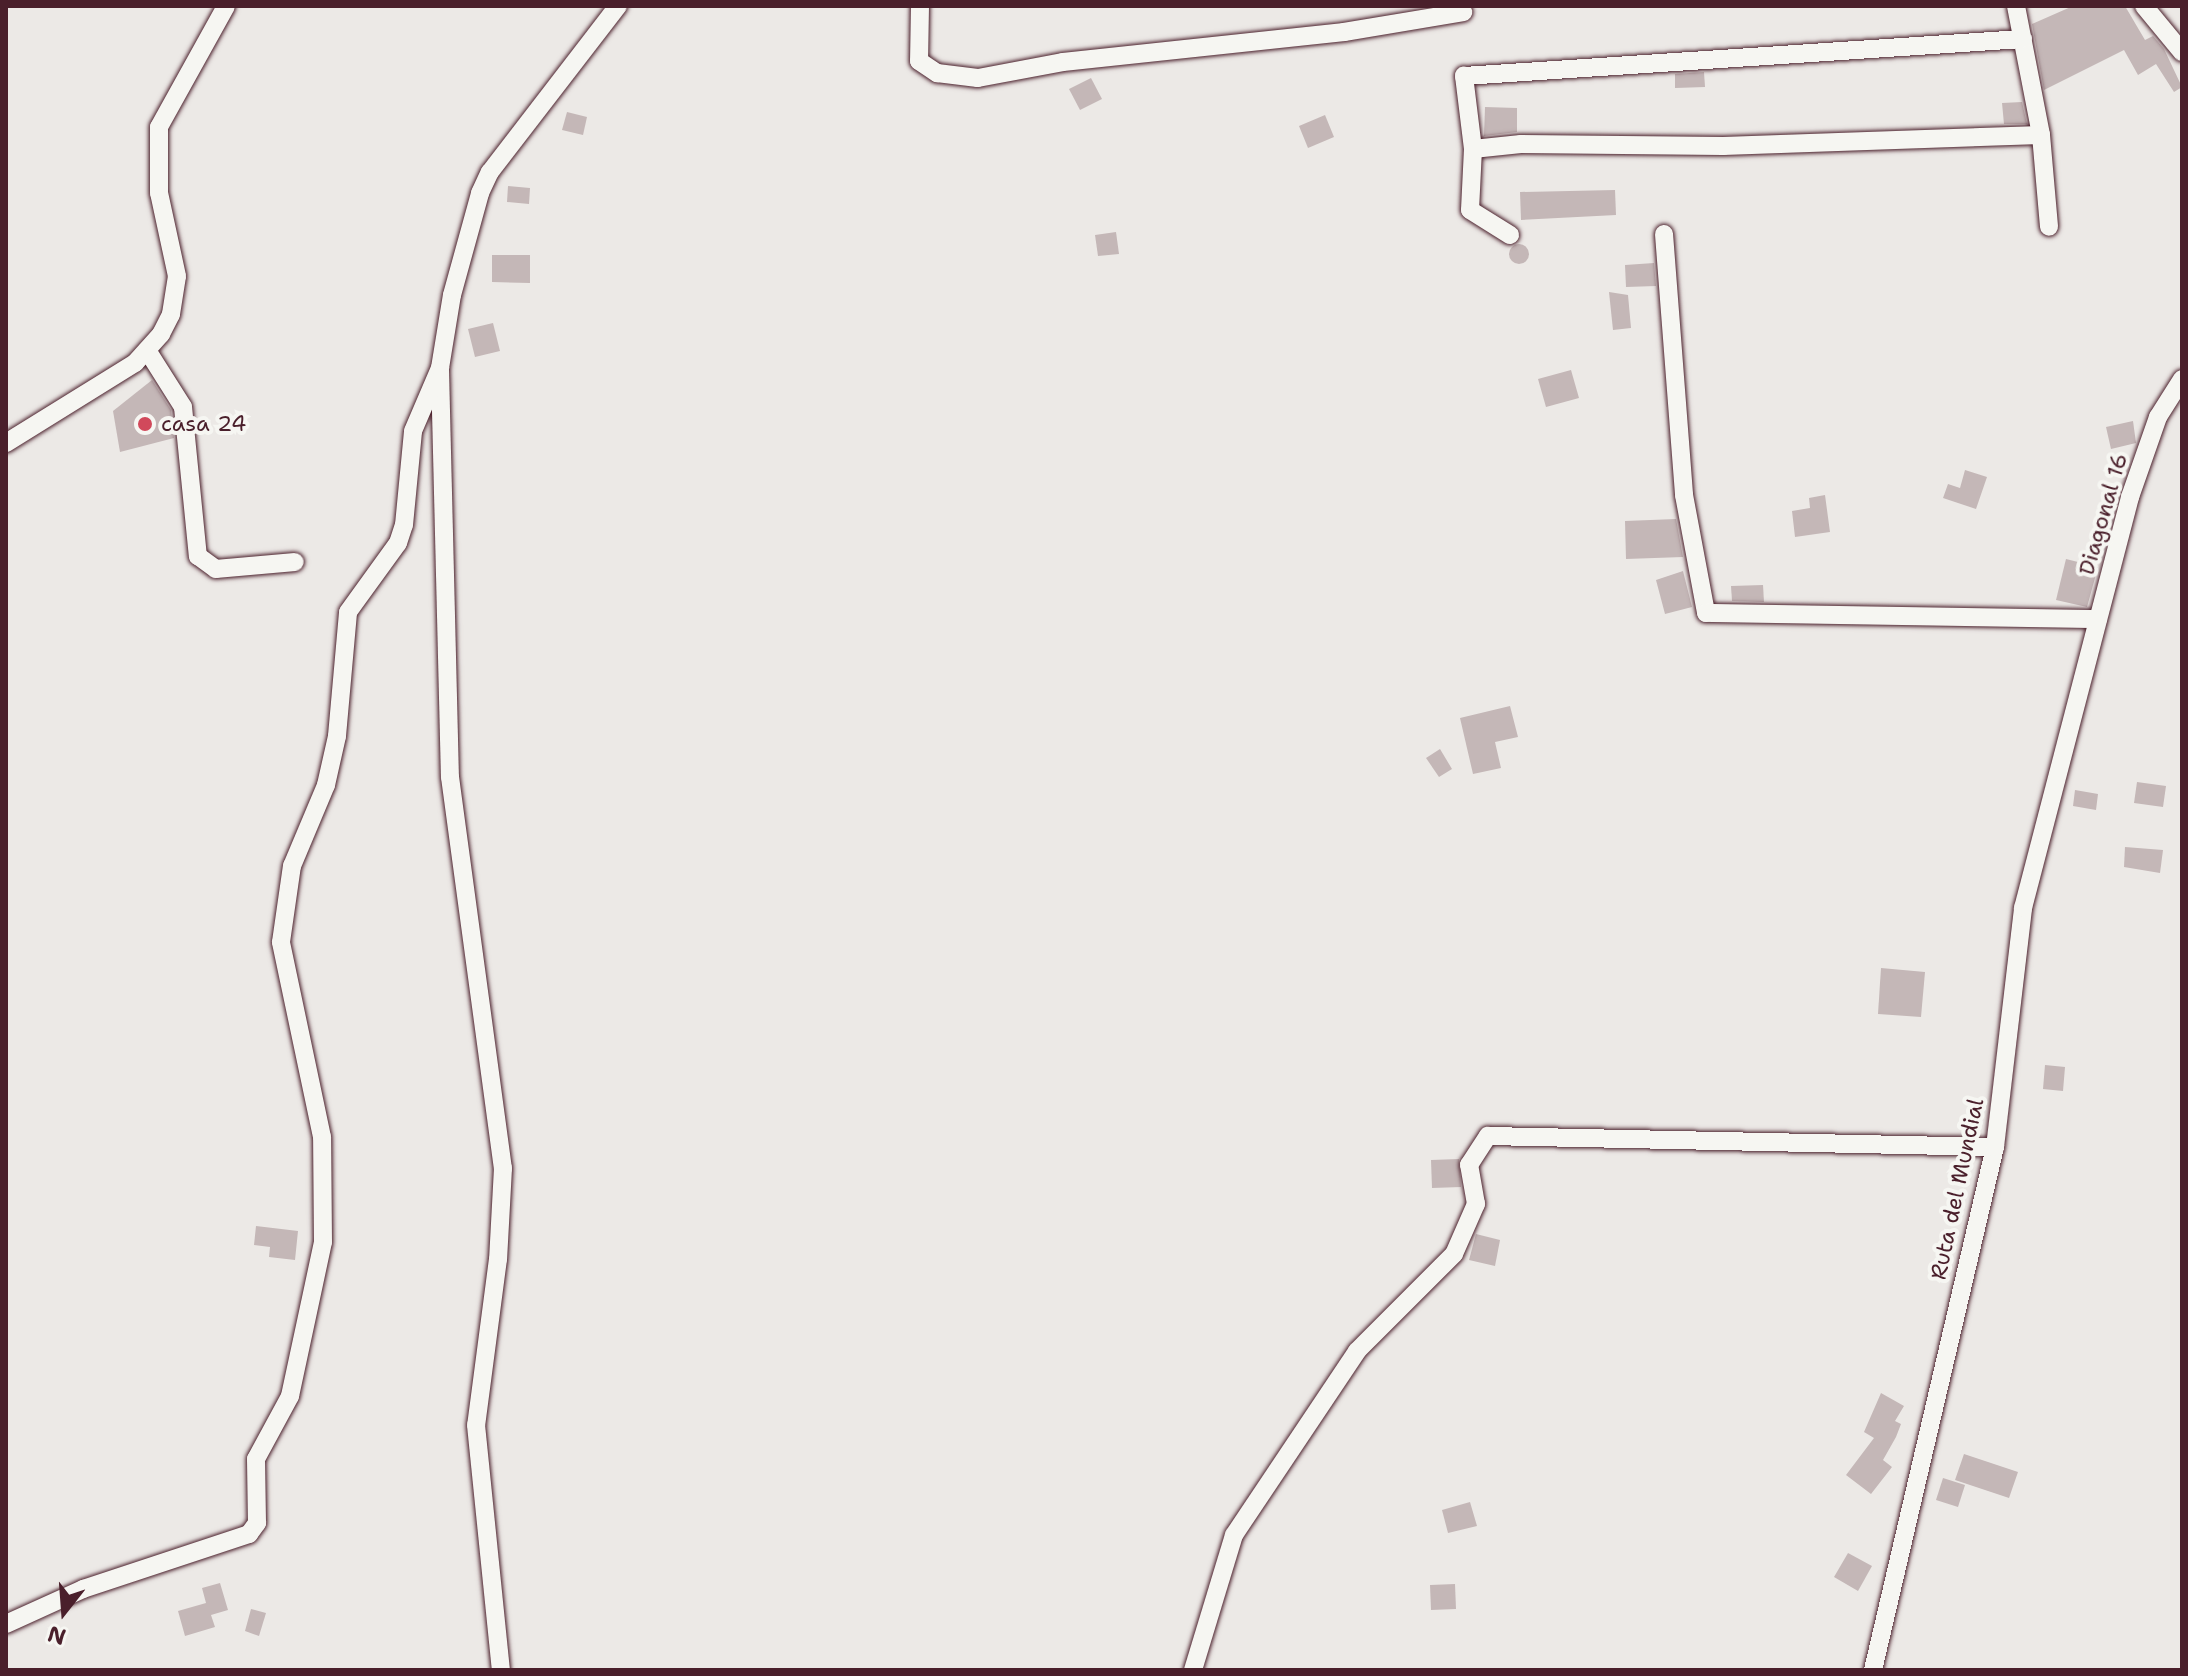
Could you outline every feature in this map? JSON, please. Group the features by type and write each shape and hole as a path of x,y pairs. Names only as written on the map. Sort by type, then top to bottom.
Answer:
{"street":[{"path":"6,443 86,396 147,350 171,314 177,276 159,193 159,127 226,6"},
{"path":"501,1670 476,1425 498,1259 503,1168 450,777 440,368 452,295 490,172 618,6"},
{"path":"920,6 919,61 937,73 978,78 1063,62 1344,32 1463,12"},
{"path":"2016,6 2041,135 2049,227"},
{"path":"2144,6 2182,52"},
{"path":"1510,235 1470,210 1473,149 1464,76 2023,39"},
{"path":"1473,149 1521,144 1753,145 2041,135"},
{"path":"1664,234 1684,495 1706,613 2098,619"},
{"path":"147,350 183,407 198,556 216,569 295,562"},
{"path":"6,1624 83,1589 249,1534 257,1523 256,1459 290,1396 323,1242 322,1137 281,942 290,882 326,785 337,736 348,612 398,543 404,525 413,431 440,368"},
{"name":"Diagonal 16","path":"2085,668 2130,497 2158,417 2182,379"},
{"name":"Ruta del Mundial","path":"1873,1670 1995,1147 2023,908 2085,668"},
{"path":"1193,1670 1234,1535 1357,1351 1454,1254 1476,1204 1469,1165 1488,1136 1995,1147"}],"building":[{"path":"2073,6 2125,6 2145,40 2153,36 2164,49 2182,87 2174,92 2156,64 2138,75 2124,50 2044,90 2032,24"},
{"path":"1704,72 1705,87 1675,88 1675,74"},
{"path":"1091,78 1102,99 1080,110 1069,89"},
{"path":"2022,102 2027,124 2004,124 2002,103"},
{"path":"1485,107 1517,108 1517,132 1484,136"},
{"path":"567,112 587,117 583,135 562,130"},
{"path":"1325,115 1334,137 1308,148 1299,126"},
{"path":"508,186 530,188 529,204 507,202"},
{"path":"1615,190 1616,215 1521,220 1520,192"},
{"path":"1116,232 1119,254 1098,256 1095,235"},
{"path":"1519,244 1526,247 1529,254 1526,261 1519,264 1512,261 1509,254 1512,247"},
{"path":"492,255 530,255 530,283 492,282"},
{"path":"1654,263 1656,286 1626,287 1625,265"},
{"path":"1609,292 1628,295 1631,328 1613,330"},
{"path":"493,323 500,351 475,357 468,329"},
{"path":"1571,370 1579,398 1546,407 1538,379"},
{"name":"casa 24","path":"152,380 171,410 174,438 120,452 113,411"},
{"path":"2133,421 2136,443 2111,449 2106,427"},
{"path":"1965,470 1987,477 1976,509 1943,498 1948,484 1960,488"},
{"path":"1825,495 1830,532 1795,537 1792,511 1810,508 1809,498"},
{"path":"1676,519 1683,557 1626,559 1625,521"},
{"path":"2066,559 2098,567 2087,607 2056,600"},
{"path":"1683,571 1692,607 1665,614 1656,580"},
{"path":"1763,585 1764,602 1732,601 1731,586"},
{"path":"1510,706 1518,737 1495,742 1501,768 1473,774 1460,718"},
{"path":"1440,749 1452,769 1439,777 1426,758"},
{"path":"2137,782 2166,786 2163,807 2134,803"},
{"path":"2075,790 2098,794 2096,810 2073,806"},
{"path":"2125,847 2163,850 2160,873 2124,867"},
{"path":"1881,968 1925,972 1921,1017 1878,1014"},
{"path":"2045,1065 2065,1067 2063,1091 2043,1089"},
{"path":"1459,1159 1461,1187 1432,1188 1431,1160"},
{"path":"256,1226 298,1231 295,1260 269,1257 270,1247 254,1245"},
{"path":"1476,1234 1500,1240 1495,1266 1469,1260"},
{"path":"1881,1393 1904,1406 1895,1421 1901,1424 1896,1437 1883,1460 1892,1467 1871,1494 1846,1475 1874,1438 1864,1432"},
{"path":"1964,1454 2018,1472 2009,1498 1955,1480"},
{"path":"1943,1478 1965,1485 1958,1507 1936,1500"},
{"path":"1470,1502 1477,1526 1448,1533 1442,1510"},
{"path":"1848,1553 1872,1566 1858,1591 1834,1577"},
{"path":"220,1583 228,1610 211,1615 215,1627 185,1636 178,1611 206,1603 202,1588"},
{"path":"1455,1584 1456,1609 1431,1610 1430,1585"},
{"path":"251,1609 266,1613 259,1636 245,1631"}],"place":[{"name":"casa 24","path":"145,424"}]}
